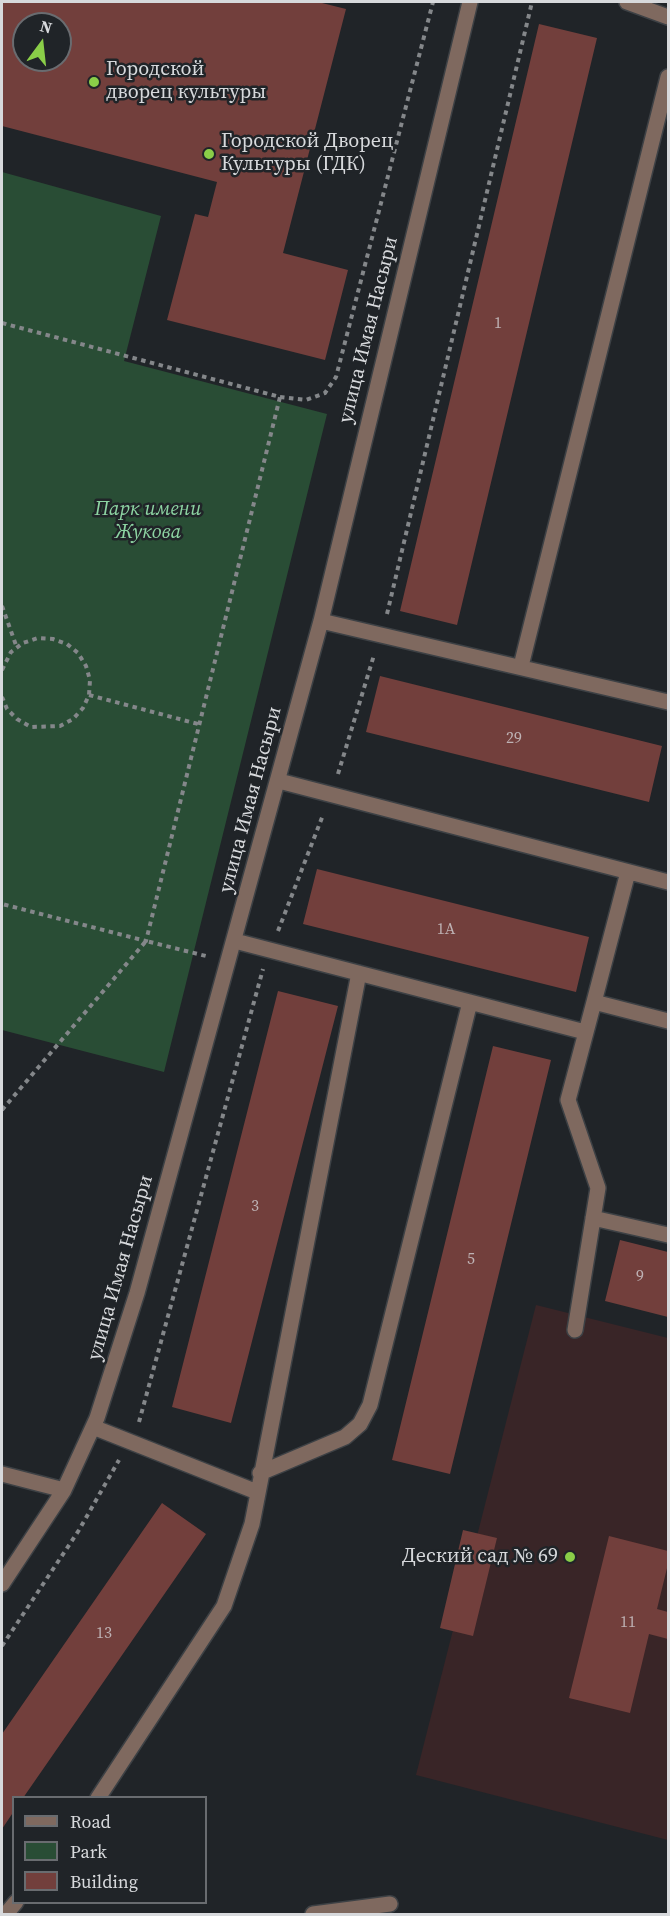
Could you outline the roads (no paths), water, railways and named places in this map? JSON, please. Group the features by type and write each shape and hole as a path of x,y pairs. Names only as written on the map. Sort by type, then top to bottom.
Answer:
{"street":[{"name":"улица Имая Насыри","path":"2,1584 64,1490 93,1427 118,1358 235,941 321,621 470,2"},
{"path":"627,2 669,17"},
{"path":"521,666 669,77"},
{"path":"321,621 669,702"},
{"path":"279,781 669,882"},
{"path":"575,1330 598,1188 568,1100 628,872"},
{"path":"235,941 585,1032"},
{"path":"99,1796 224,1606 252,1524 260,1473 359,973"},
{"path":"260,1473 345,1437 360,1424 370,1405 470,1002"},
{"path":"594,1002 669,1021"},
{"path":"593,1218 669,1235"},
{"path":"93,1427 257,1492"},
{"path":"2,1474 64,1490"},
{"path":"313,1914 390,1904"}],"place":[{"name":"Городской дворец культуры","path":"94,82"},
{"name":"Городской Дворец Культуры (ГДК)","path":"209,154"},
{"name":"Деский сад № 69","path":"570,1557"}],"park label":[{"name":"Парк имени Жукова","path":"148,522"}]}
